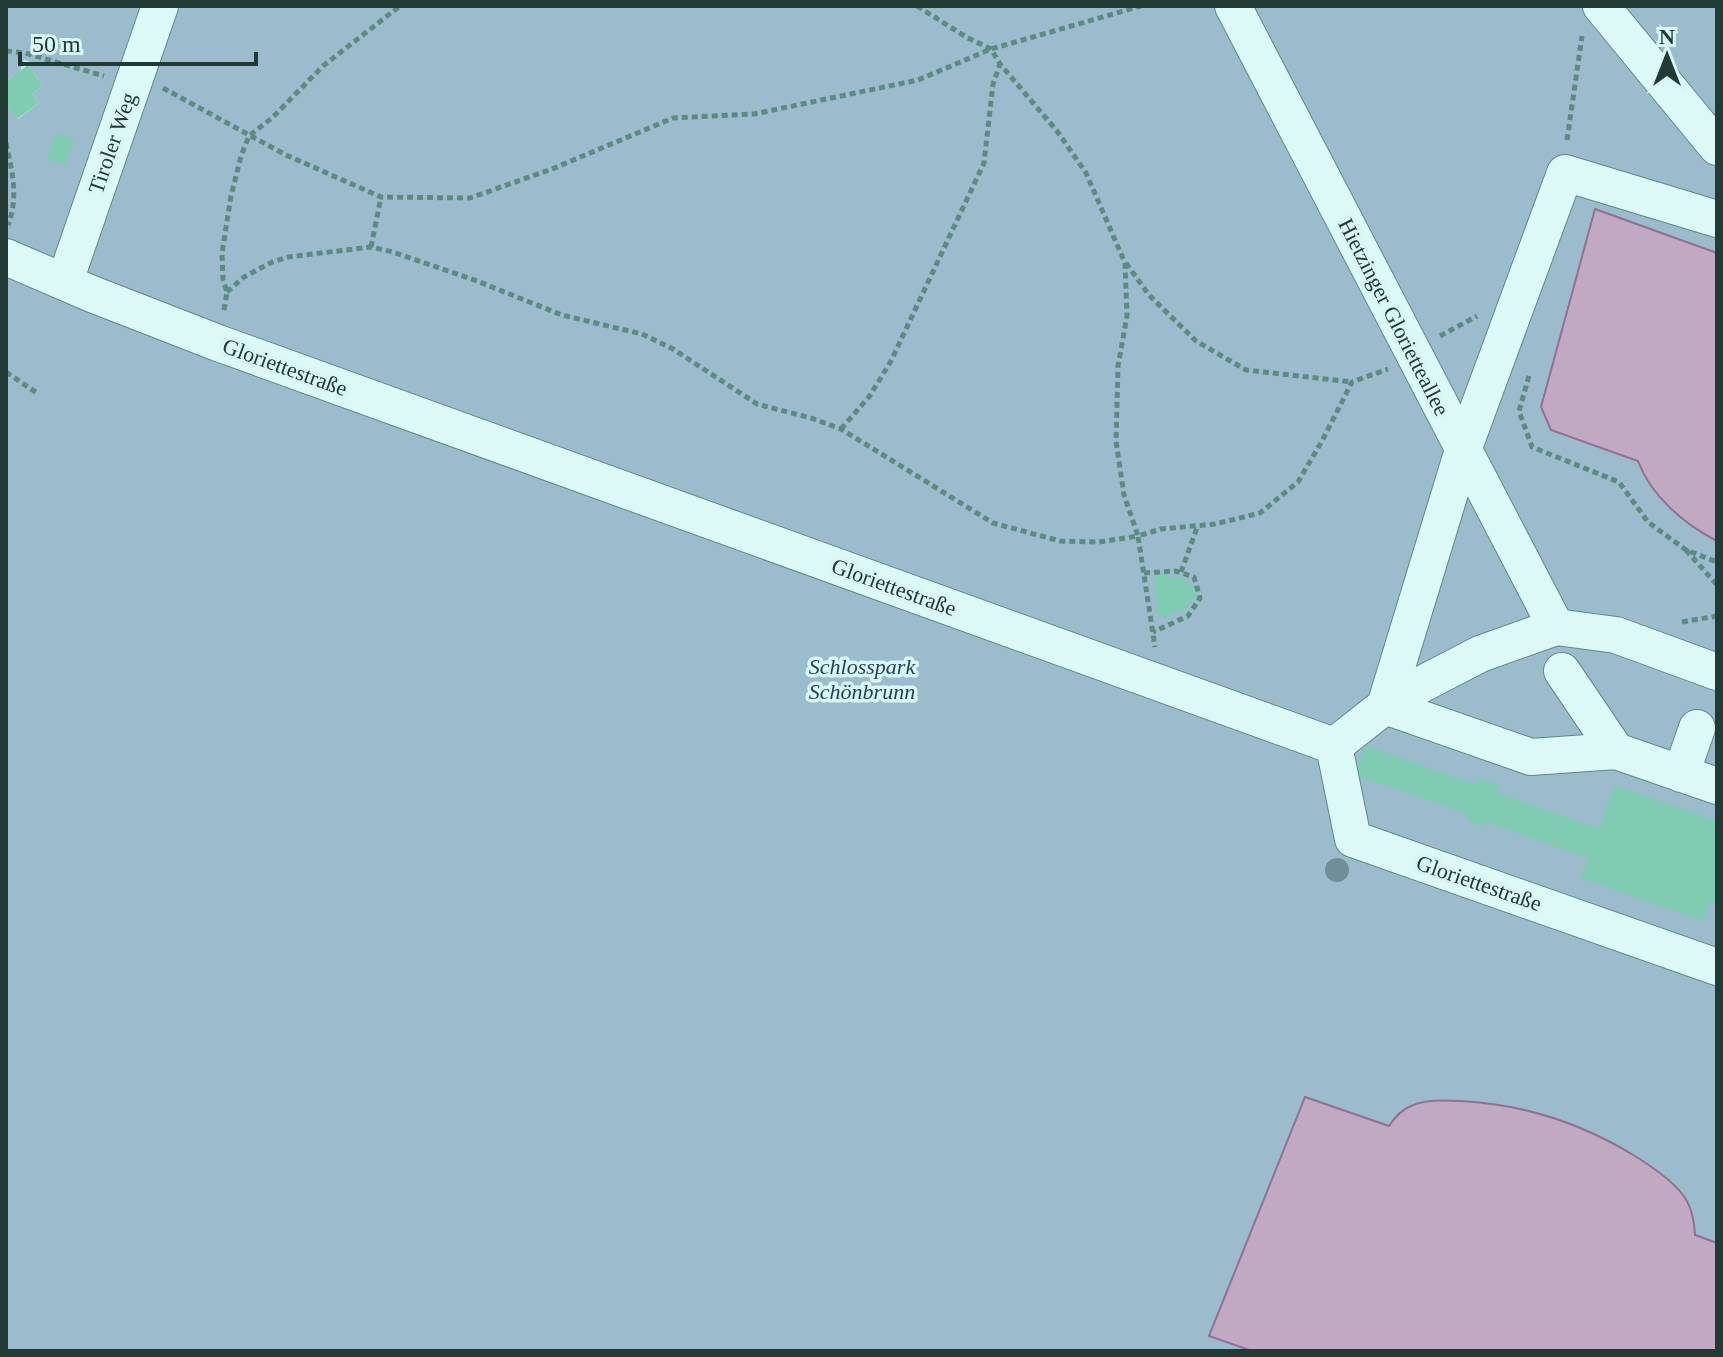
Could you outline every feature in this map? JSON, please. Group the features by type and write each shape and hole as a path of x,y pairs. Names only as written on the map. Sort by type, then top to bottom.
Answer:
{"street":[{"name":"Tiroler Weg","path":"65,281 160,6"},
{"name":"Hietzinger Glorietteallee","path":"1233,6 1463,450 1552,647 1616,751"},
{"path":"1592,18 1717,147"},
{"path":"1385,706 1463,450 1565,173 1717,219"},
{"name":"Gloriettestraße","path":"6,257 218,343 1334,746 1353,839 1717,967"},
{"path":"1334,746 1385,706 1480,654 1552,647 1616,635 1717,672 1681,774"},
{"path":"1385,706 1531,757 1616,751 1717,786"}],"path":[{"path":"218,343 227,292 223,280 222,253 234,183 249,136 273,117 323,66 400,6"},
{"path":"917,6 991,49 1057,131 1086,173 1125,263 1149,295 1196,341 1246,370 1352,382 1390,368 1449,329 1522,292"},
{"path":"6,51 25,53 132,86 159,86 249,136 381,197 470,198 552,169 673,118 754,114 918,80 991,49 1141,6"},
{"path":"1565,173 1567,131 1592,18"},
{"path":"841,429 869,397 891,361 984,163 993,84 1000,64"},
{"path":"6,143 14,177 14,207 6,230"},
{"path":"371,247 381,197"},
{"path":"227,292 244,277 272,262 300,255 371,247 393,252 562,315 642,334 673,349 757,404 841,429 993,523 1060,541 1099,542 1260,513 1298,482 1352,382"},
{"path":"1125,263 1127,316 1118,366 1116,441 1124,495 1138,536 1155,647 1145,678"},
{"path":"1531,367 1519,411 1532,447 1619,482 1648,522 1686,550 1717,585"},
{"path":"6,372 37,393"},
{"path":"1181,572 1198,525"},
{"path":"1686,550 1717,562"},
{"path":"1144,573 1159,570 1194,577 1200,598 1188,616 1153,632"}],"green space":[{"name":"Schlosspark Schönbrunn","path":"6,6 1717,6 1717,1351 6,1351 6,104 18,119 39,103 32,94 43,86 28,65 39,64 24,60 20,71 6,81"}],"shaded area":[{"path":"1595,209 1717,253 1717,541 1670,508 1651,486 1638,461 1551,430 1541,407"},
{"path":"1305,1097 1389,1126 1404,1110 1422,1102 1435,1100 1506,1106 1573,1125 1635,1156 1667,1178 1683,1195 1692,1214 1695,1235 1717,1243 1717,1351 1252,1351 1209,1336"}],"building":[{"path":"28,65 43,86 32,94 39,103 17,119 6,104 6,81"},
{"path":"56,133 74,139 65,165 47,159"},
{"path":"1165,572 1169,577 1182,578 1190,586 1195,585 1197,599 1191,600 1184,610 1171,613 1169,619 1155,612 1159,608 1155,595 1157,584 1153,579"},
{"path":"1365,745 1477,785 1479,778 1499,785 1496,792 1599,829 1614,785 1717,821 1717,904 1710,902 1703,921 1581,878 1588,858 1486,822 1484,826 1465,820 1467,814 1355,775"}]}
